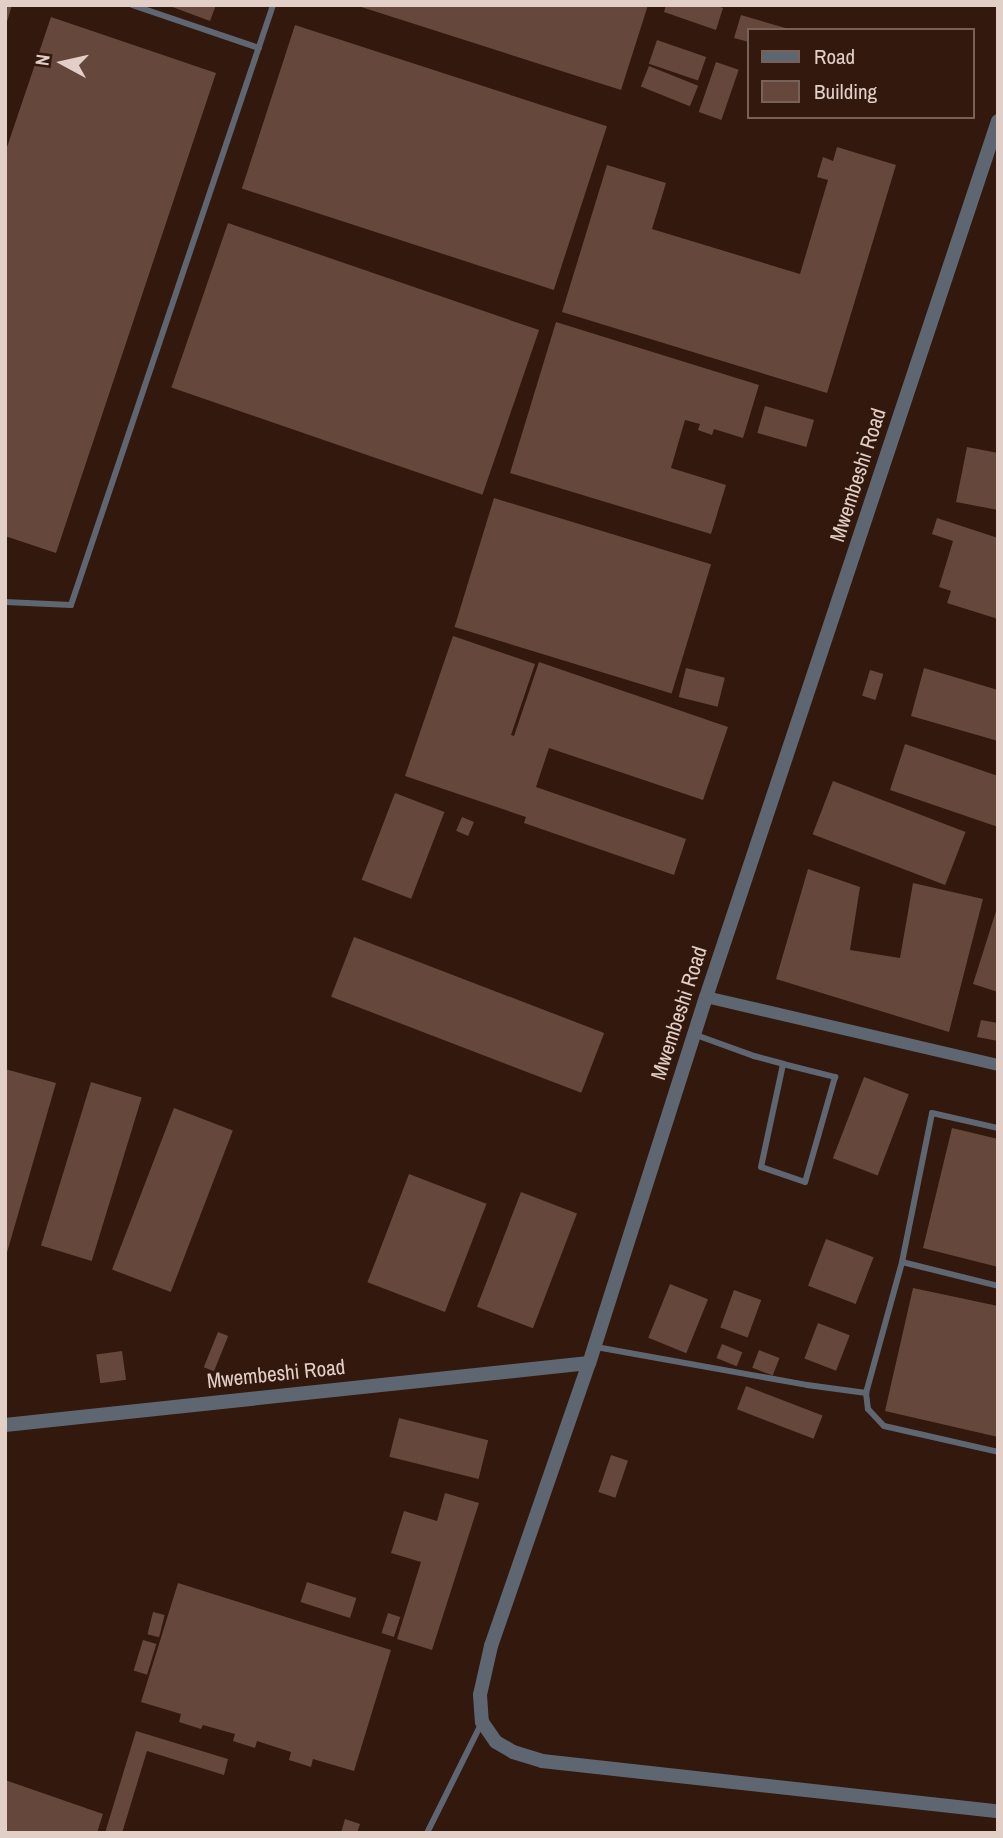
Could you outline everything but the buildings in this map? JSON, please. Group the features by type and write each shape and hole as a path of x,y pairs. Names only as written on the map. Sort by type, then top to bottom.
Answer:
{"street":[{"name":"Mwembeshi Road","path":"5,1425 589,1363 706,997 998,121"},
{"path":"706,997 998,1065"},
{"path":"589,1363 491,1646 480,1695 482,1722 496,1742 513,1752 542,1761 998,1811"}],"lane":[{"path":"132,5 259,48"},
{"path":"5,602 71,605 273,5"},
{"path":"694,1034 783,1064 835,1077 805,1182 761,1167 783,1064"},
{"path":"998,1128 932,1113 902,1262 866,1393 868,1409 884,1426 998,1452"},
{"path":"902,1262 998,1286"},
{"path":"594,1347 866,1393"},
{"path":"427,1833 482,1722"}]}
